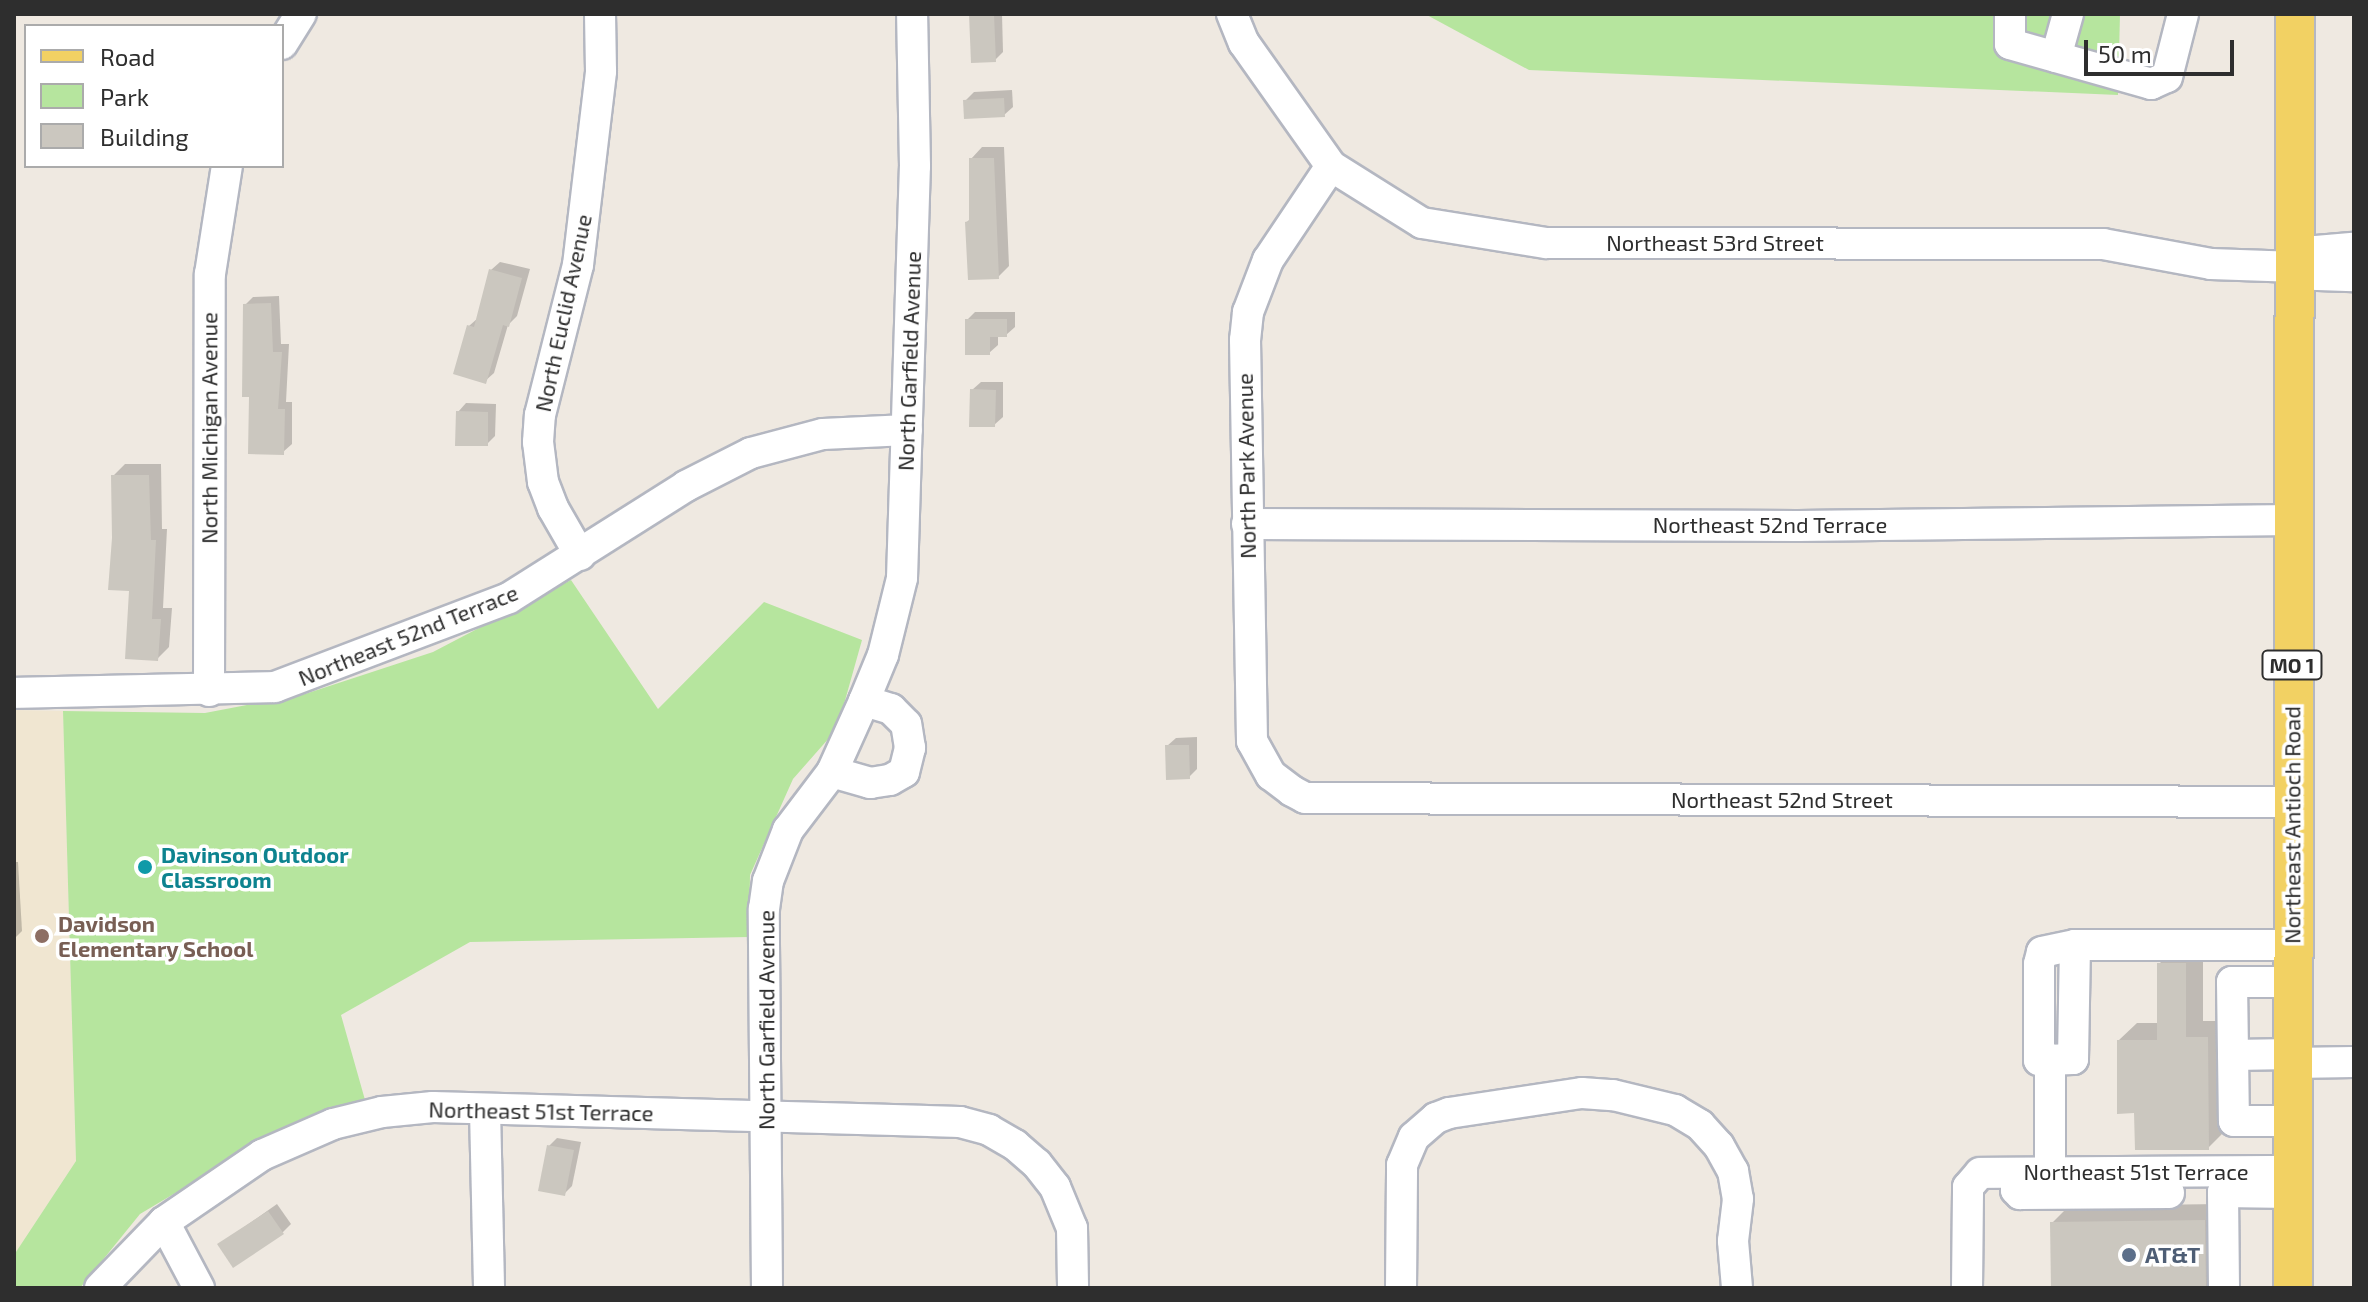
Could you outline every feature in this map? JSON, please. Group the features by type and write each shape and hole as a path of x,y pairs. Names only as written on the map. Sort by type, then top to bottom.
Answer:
{"main road":[{"name":"MO 1","path":"2295,14 2297,267"},
{"name":"Northeast Antioch Road","path":"2293,1288 2291,802 2297,267"}],"street":[{"path":"284,41 301,14"},
{"name":"North Euclid Avenue","path":"580,555 553,508 543,482 538,442 540,415 580,251 601,71 600,14"},
{"name":"North Garfield Avenue","path":"767,1288 764,909 768,881 788,830 832,772 864,701 883,655 902,578 915,166 912,14"},
{"name":"Northeast 53rd Street","path":"1232,14 1244,43 1331,166 1422,223 1546,243 2103,244 2211,264 2297,267 2318,275 2354,276"},
{"path":"2010,14 2010,44 2151,84 2167,77 2183,14"},
{"path":"2056,57 2068,14"},
{"name":"North Park Avenue","path":"1278,781 1263,765 1252,741 1245,340 1248,312 1268,260 1331,166"},
{"name":"North Michigan Avenue","path":"209,691 210,274 214,228 227,168"},
{"name":"Northeast 53rd Street","path":"2297,267 2316,251 2354,248"},
{"name":"Northeast 52nd Terrace","path":"14,693 209,691 275,687 419,635 509,598 686,486 751,453 823,434 907,430"},
{"name":"Northeast 52nd Terrace","path":"1247,524 1798,526 2293,520"},
{"path":"832,772 870,783 890,780 904,772 910,748 906,724 891,709 864,701"},
{"name":"Northeast 52nd Street","path":"1278,781 1305,798 2291,802"},
{"path":"2050,1173 2050,1059 2039,1060 2040,955 2050,949 2075,945 2292,963"},
{"path":"2224,1288 2234,1121 2232,982 2292,963"},
{"path":"2233,1055 2354,1062"},
{"path":"1401,1288 1402,1165 1406,1150 1424,1127 1449,1113 1582,1093 1613,1095 1667,1107 1688,1116 1712,1136 1727,1158 1736,1185 1738,1213 1733,1241 1737,1288"},
{"name":"Northeast 51st Terrace","path":"100,1288 164,1222 262,1155 333,1124 382,1112 433,1107 767,1114 960,1122 989,1130 1030,1157 1055,1187 1072,1228 1073,1288"},
{"path":"485,1110 489,1288"},
{"path":"2234,1121 2292,1121"},
{"name":"Northeast 51st Terrace","path":"1967,1288 1968,1187 1980,1173 2050,1173 2229,1182"},
{"path":"2016,1173 2016,1190 2020,1194 2229,1182 2292,1182"},
{"path":"164,1222 199,1288"}],"shaded area":[{"name":"Davidson Elementary School","path":"14,710 63,711 76,1161 14,1255"}],"green space":[{"path":"1425,14 2120,14 2118,95 1529,70"},
{"path":"571,580 658,709 764,602 862,640 837,729 793,779 750,875 749,937 470,942 341,1015 367,1107 256,1145 140,1214 80,1288 14,1288 14,1255 76,1161 63,711 205,713 305,694 433,652"}],"building":[{"path":"969,14 994,14 996,62 971,63"},
{"path":"1004,98 1005,117 964,119 963,100"},
{"path":"969,158 994,158 999,279 968,280 965,222 969,221"},
{"path":"489,269 522,278 509,327 503,325 486,384 453,374 467,325 474,327"},
{"path":"271,303 273,352 282,352 278,409 285,409 284,455 248,454 249,397 242,397 243,304"},
{"path":"965,319 1007,319 1007,337 990,337 990,355 965,355"},
{"path":"970,389 996,390 995,427 969,427"},
{"path":"456,411 488,412 488,446 455,446"},
{"path":"111,475 149,475 151,540 156,540 152,619 161,619 158,661 125,659 129,591 108,590 112,538"},
{"path":"1165,745 1189,745 1190,779 1166,780"},
{"path":"2157,963 2186,963 2186,1037 2208,1037 2209,1150 2135,1150 2134,1113 2117,1114 2117,1040 2157,1040"},
{"path":"547,1145 574,1150 565,1196 538,1191"},
{"path":"268,1211 284,1234 233,1268 217,1244"},
{"name":"AT&T","path":"2205,1220 2206,1288 2051,1288 2050,1222"}],"place":[{"name":"Davinson Outdoor Classroom","path":"145,867"},
{"name":"Davidson Elementary School","path":"42,936"},
{"name":"AT&T","path":"2129,1255"}]}
